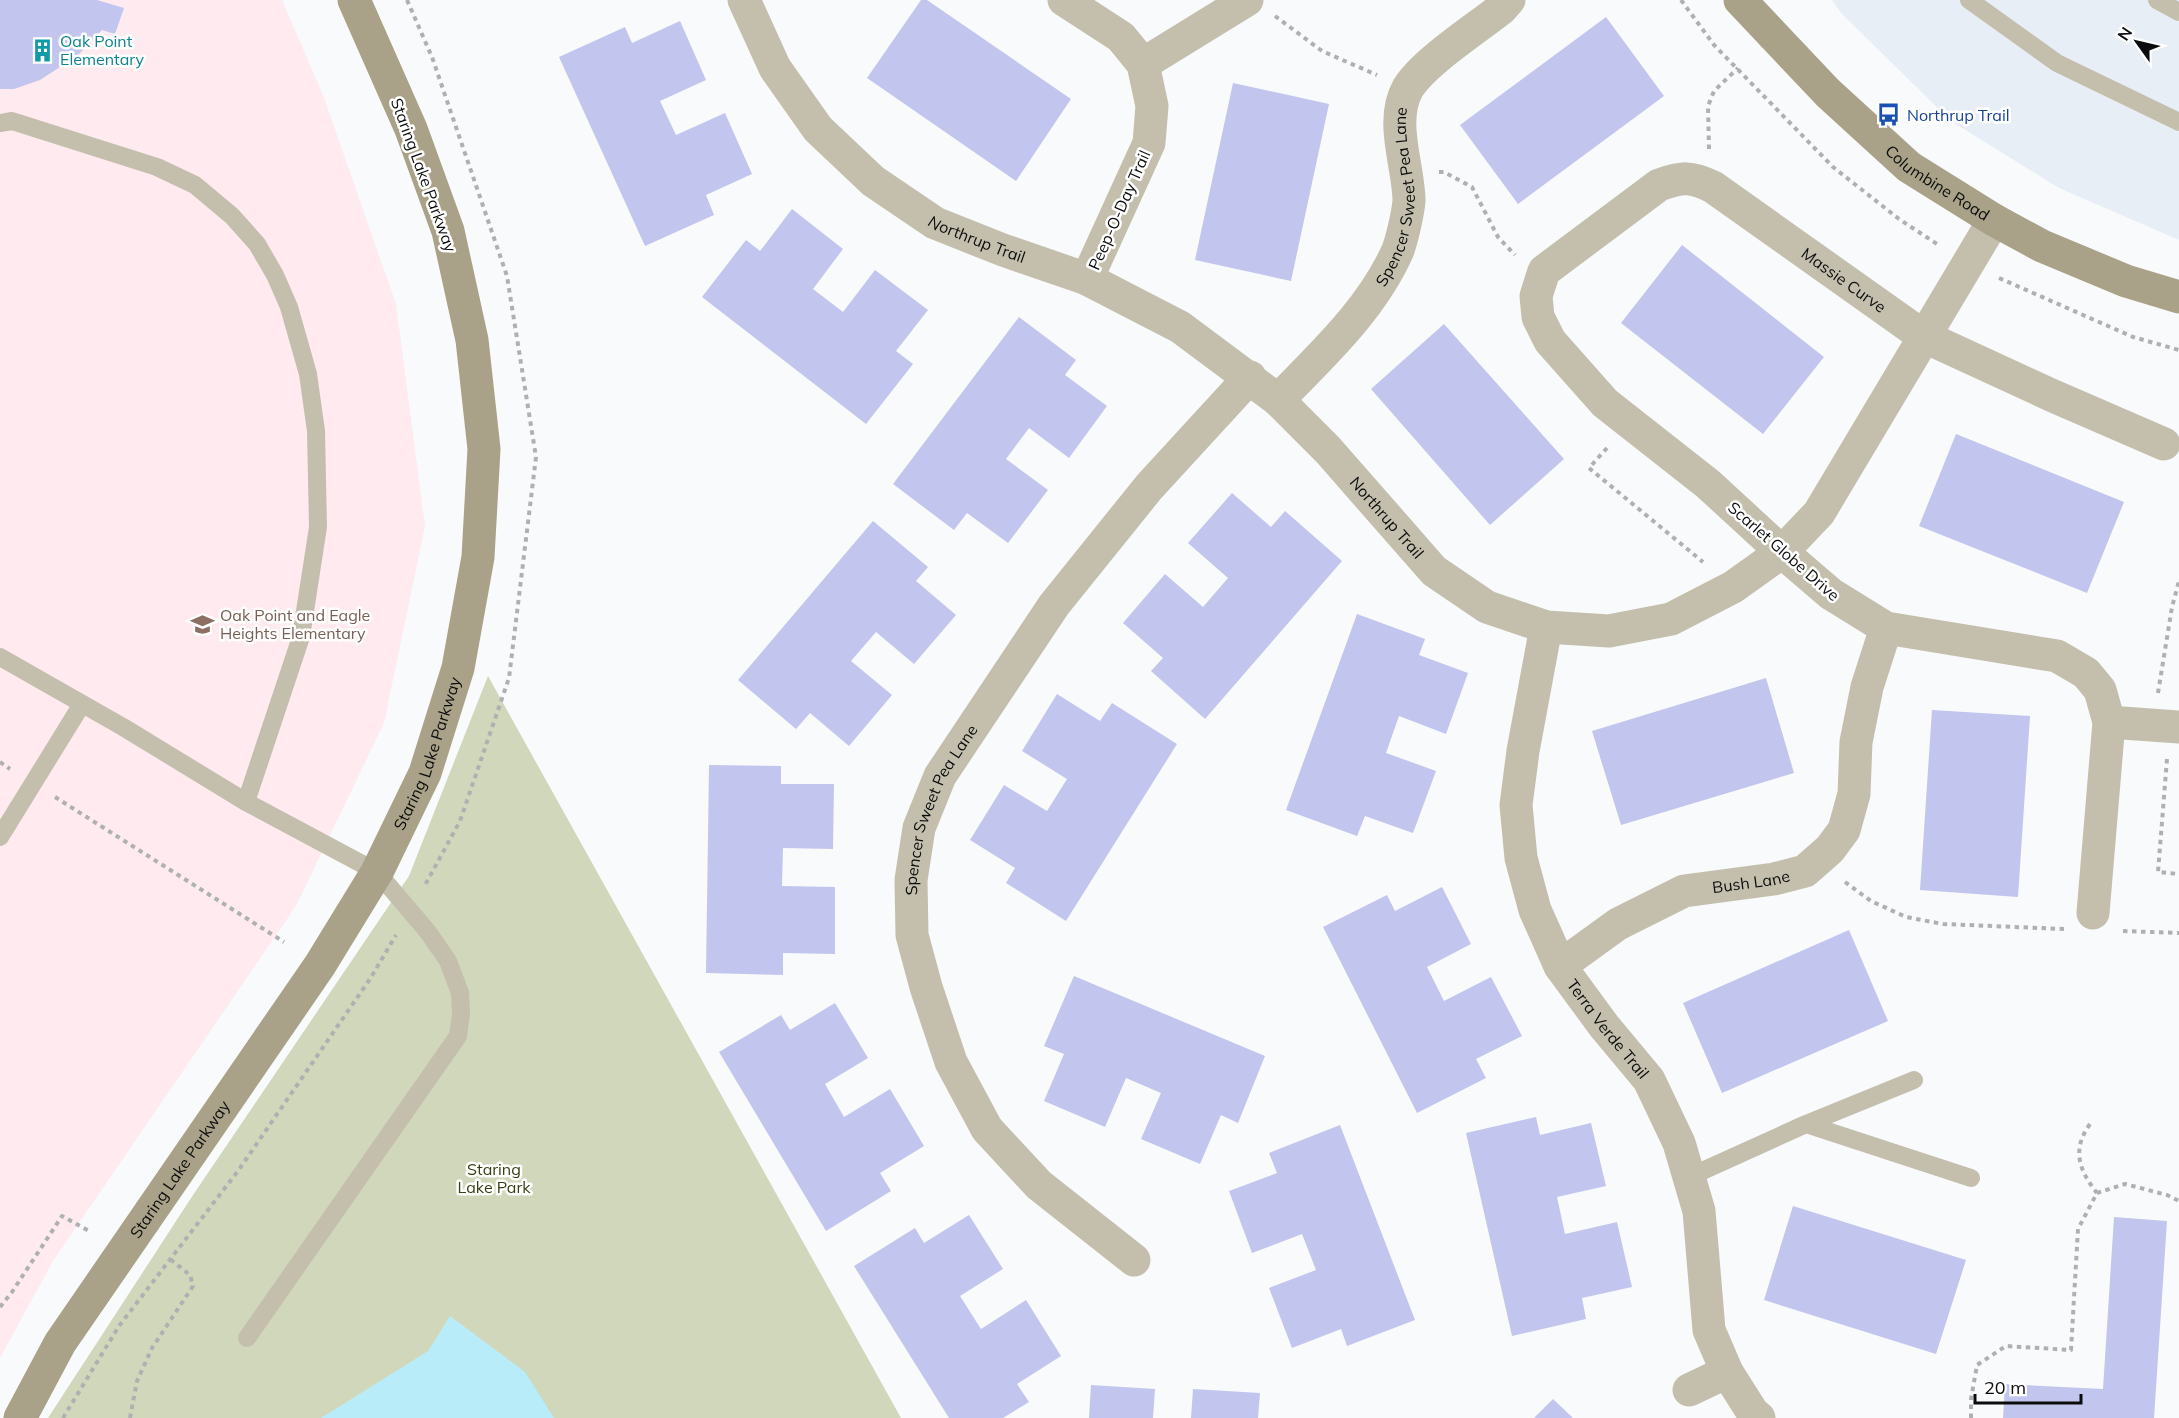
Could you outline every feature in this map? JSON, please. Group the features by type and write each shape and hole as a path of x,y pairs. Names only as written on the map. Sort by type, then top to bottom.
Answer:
{"street":[{"name":"Staring Lake Parkway","path":"20,1418 60,1343 320,965 377,872 425,773 458,668 478,557 484,449 472,340 448,231 411,129 354,0"},
{"name":"Northrup Trail","path":"744,0 775,68 818,129 873,181 935,223 1003,250 1087,279 1180,327 1278,400 1328,450 1434,571 1486,607 1546,627 1609,631 1671,619 1733,587 1782,552 1819,513 1994,220"},
{"name":"Peep-O-Day Trail","path":"1064,0 1121,37 1143,64 1152,106 1149,143 1087,279"},
{"name":"Spencer Sweet Pea Lane","path":"1278,400 1330,346 1377,289 1398,249 1409,202 1401,140 1401,109 1408,89 1425,68 1502,8 1509,0"},
{"name":"Columbine Road","path":"1740,0 1828,93 1909,166 1994,220 2042,246 2115,276 2179,297"},
{"path":"1143,64 1259,6"},
{"name":"Massie Curve","path":"1542,276 1659,185 1679,178 1697,179 1713,186 1923,336 2164,444"},
{"name":"Scarlet Globe Drive","path":"1542,276 1536,296 1538,317 1550,341 1605,403 1708,484 1832,594 1887,628 2057,656 2086,673 2100,690 2109,722 2091,924"},
{"name":"Spencer Sweet Pea Lane","path":"1134,1260 1039,1185 987,1129 951,1062 926,987 912,935 911,880 919,828 940,776 976,721 1069,587 1149,487 1250,377"},
{"name":"Terra Verde Trail","path":"1546,627 1523,751 1516,805 1521,858 1529,889 1535,910 1560,966 1604,1026 1649,1080 1679,1143 1699,1211 1709,1330 1727,1372 1753,1413 1759,1418"},
{"name":"Bush Lane","path":"1560,966 1618,924 1684,891 1774,879 1805,871 1830,849 1844,830 1854,794 1856,742 1867,687 1887,628"},
{"path":"2109,722 2179,727"},
{"path":"1689,1390 1727,1372"}],"lane":[{"path":"1969,0 2057,63 2179,122"},
{"path":"2157,0 2179,12"},
{"path":"0,123 12,121 157,167 195,185 232,216 257,244 290,307 308,374 316,431 318,527 301,637 246,802"},
{"path":"0,657 246,802 377,872 411,911 448,961 460,993 462,1014 458,1036 247,1338"},
{"path":"1,832 82,704"},
{"path":"1689,1177 1806,1124 1914,1080"},
{"path":"1806,1124 1971,1178"}],"path":[{"path":"63,1418 119,1326 238,1171 370,979 411,911 460,821 509,678 536,457 507,276 432,57 407,0"},
{"path":"1259,6 1323,51 1408,89"},
{"path":"1713,186 1708,135 1708,106 1714,91 1738,68"},
{"path":"1405,173 1444,172 1472,187 1498,237 1542,276"},
{"path":"1629,422 1589,468 1733,587"},
{"path":"0,762 285,942"},
{"path":"1816,861 1871,901 1906,917 1943,924 2091,924 2179,933"},
{"path":"2091,1124 2082,1136 2078,1149 2086,1179 2097,1193"},
{"path":"1971,1418 1971,1400 1977,1365 2006,1346 2071,1350 2078,1229 2097,1193 2125,1184 2167,1195 2179,1201"},
{"path":"0,1307 62,1216 89,1231"},
{"path":"130,1418 137,1382 152,1348 193,1286 190,1275 170,1259"}],"shaded area":[{"name":"Oak Point and Eagle Heights Elementary","path":"0,0 282,0 323,95 396,304 425,526 384,723 296,906 53,1261 0,1358"},
{"path":"1832,0 2179,0 2179,240 2059,188 1951,121 1841,13"}],"green space":[{"name":"Staring Lake Park","path":"488,676 901,1418 48,1418 193,1195 409,876"}],"water":[{"path":"450,1316 525,1372 554,1418 321,1418 428,1351"}],"building":[{"name":"Oak Point Elementary","path":"0,0 97,0 124,8 115,34 102,30 77,56 40,80 14,89 0,89"},
{"path":"921,0 927,0 1071,99 1016,181 867,78"},
{"path":"1606,17 1664,96 1518,204 1460,125"},
{"path":"680,21 706,80 660,101 676,135 725,113 752,174 706,195 714,215 645,246 559,57 625,27 632,43"},
{"path":"1233,83 1329,104 1291,281 1195,260"},
{"path":"792,209 843,249 813,289 843,312 875,270 928,310 896,351 913,364 866,424 702,297 746,240 760,251"},
{"path":"1682,245 1824,357 1763,434 1621,323"},
{"path":"1019,317 1076,360 1065,375 1107,406 1069,458 1029,428 1006,459 1048,490 1008,543 967,513 954,530 893,484"},
{"path":"1444,324 1564,459 1490,525 1371,389"},
{"path":"1956,434 2124,502 2087,593 1919,526"},
{"path":"1232,493 1271,527 1285,511 1342,561 1205,719 1151,671 1163,658 1123,623 1165,574 1203,607 1228,578 1188,543"},
{"path":"873,521 928,567 916,581 956,615 914,664 876,632 851,661 892,695 849,746 810,713 796,729 738,680"},
{"path":"1357,614 1425,639 1419,655 1468,673 1446,734 1399,716 1386,753 1436,771 1413,833 1365,816 1357,836 1286,810"},
{"path":"1766,678 1794,773 1621,825 1592,731"},
{"path":"1057,694 1100,721 1112,703 1177,744 1066,921 1006,883 1015,868 970,840 1004,785 1047,811 1067,779 1022,751"},
{"path":"1932,710 2030,716 2018,897 1920,890"},
{"path":"709,765 781,766 781,784 834,784 833,849 783,848 782,886 835,887 835,954 783,953 783,975 706,973"},
{"path":"1442,887 1471,944 1427,967 1444,1001 1491,977 1522,1036 1476,1059 1486,1078 1417,1113 1323,927 1387,895 1395,911"},
{"path":"1849,930 1888,1021 1722,1093 1683,1003"},
{"path":"1074,976 1265,1056 1238,1123 1221,1115 1200,1164 1141,1139 1161,1093 1126,1078 1105,1127 1044,1101 1064,1054 1044,1046"},
{"path":"835,1003 868,1058 825,1084 844,1117 890,1089 924,1146 880,1173 891,1191 826,1231 719,1052 781,1015 790,1030"},
{"path":"1536,1117 1540,1135 1591,1123 1606,1186 1557,1197 1565,1234 1617,1222 1632,1287 1582,1298 1586,1319 1512,1336 1466,1133"},
{"path":"1340,1125 1415,1320 1347,1346 1341,1329 1292,1348 1269,1288 1316,1270 1302,1234 1252,1253 1229,1191 1277,1173 1269,1153"},
{"path":"1793,1206 1966,1260 1936,1354 1764,1300"},
{"path":"969,1215 1003,1269 960,1296 981,1329 1026,1300 1061,1356 1017,1384 1029,1402 1003,1418 949,1418 854,1266 915,1228 924,1243"},
{"path":"2114,1217 2167,1221 2154,1418 2003,1418 2005,1384 2103,1389"},
{"path":"1091,1385 1155,1389 1153,1418 1089,1418"},
{"path":"1193,1389 1260,1393 1258,1418 1191,1418"},
{"path":"1553,1399 1573,1418 1534,1418"}],"place":[{"name":"Oak Point Elementary","path":"42,50"},
{"name":"Northrup Trail","path":"1889,115"},
{"name":"Oak Point and Eagle Heights Elementary","path":"202,624"}]}
